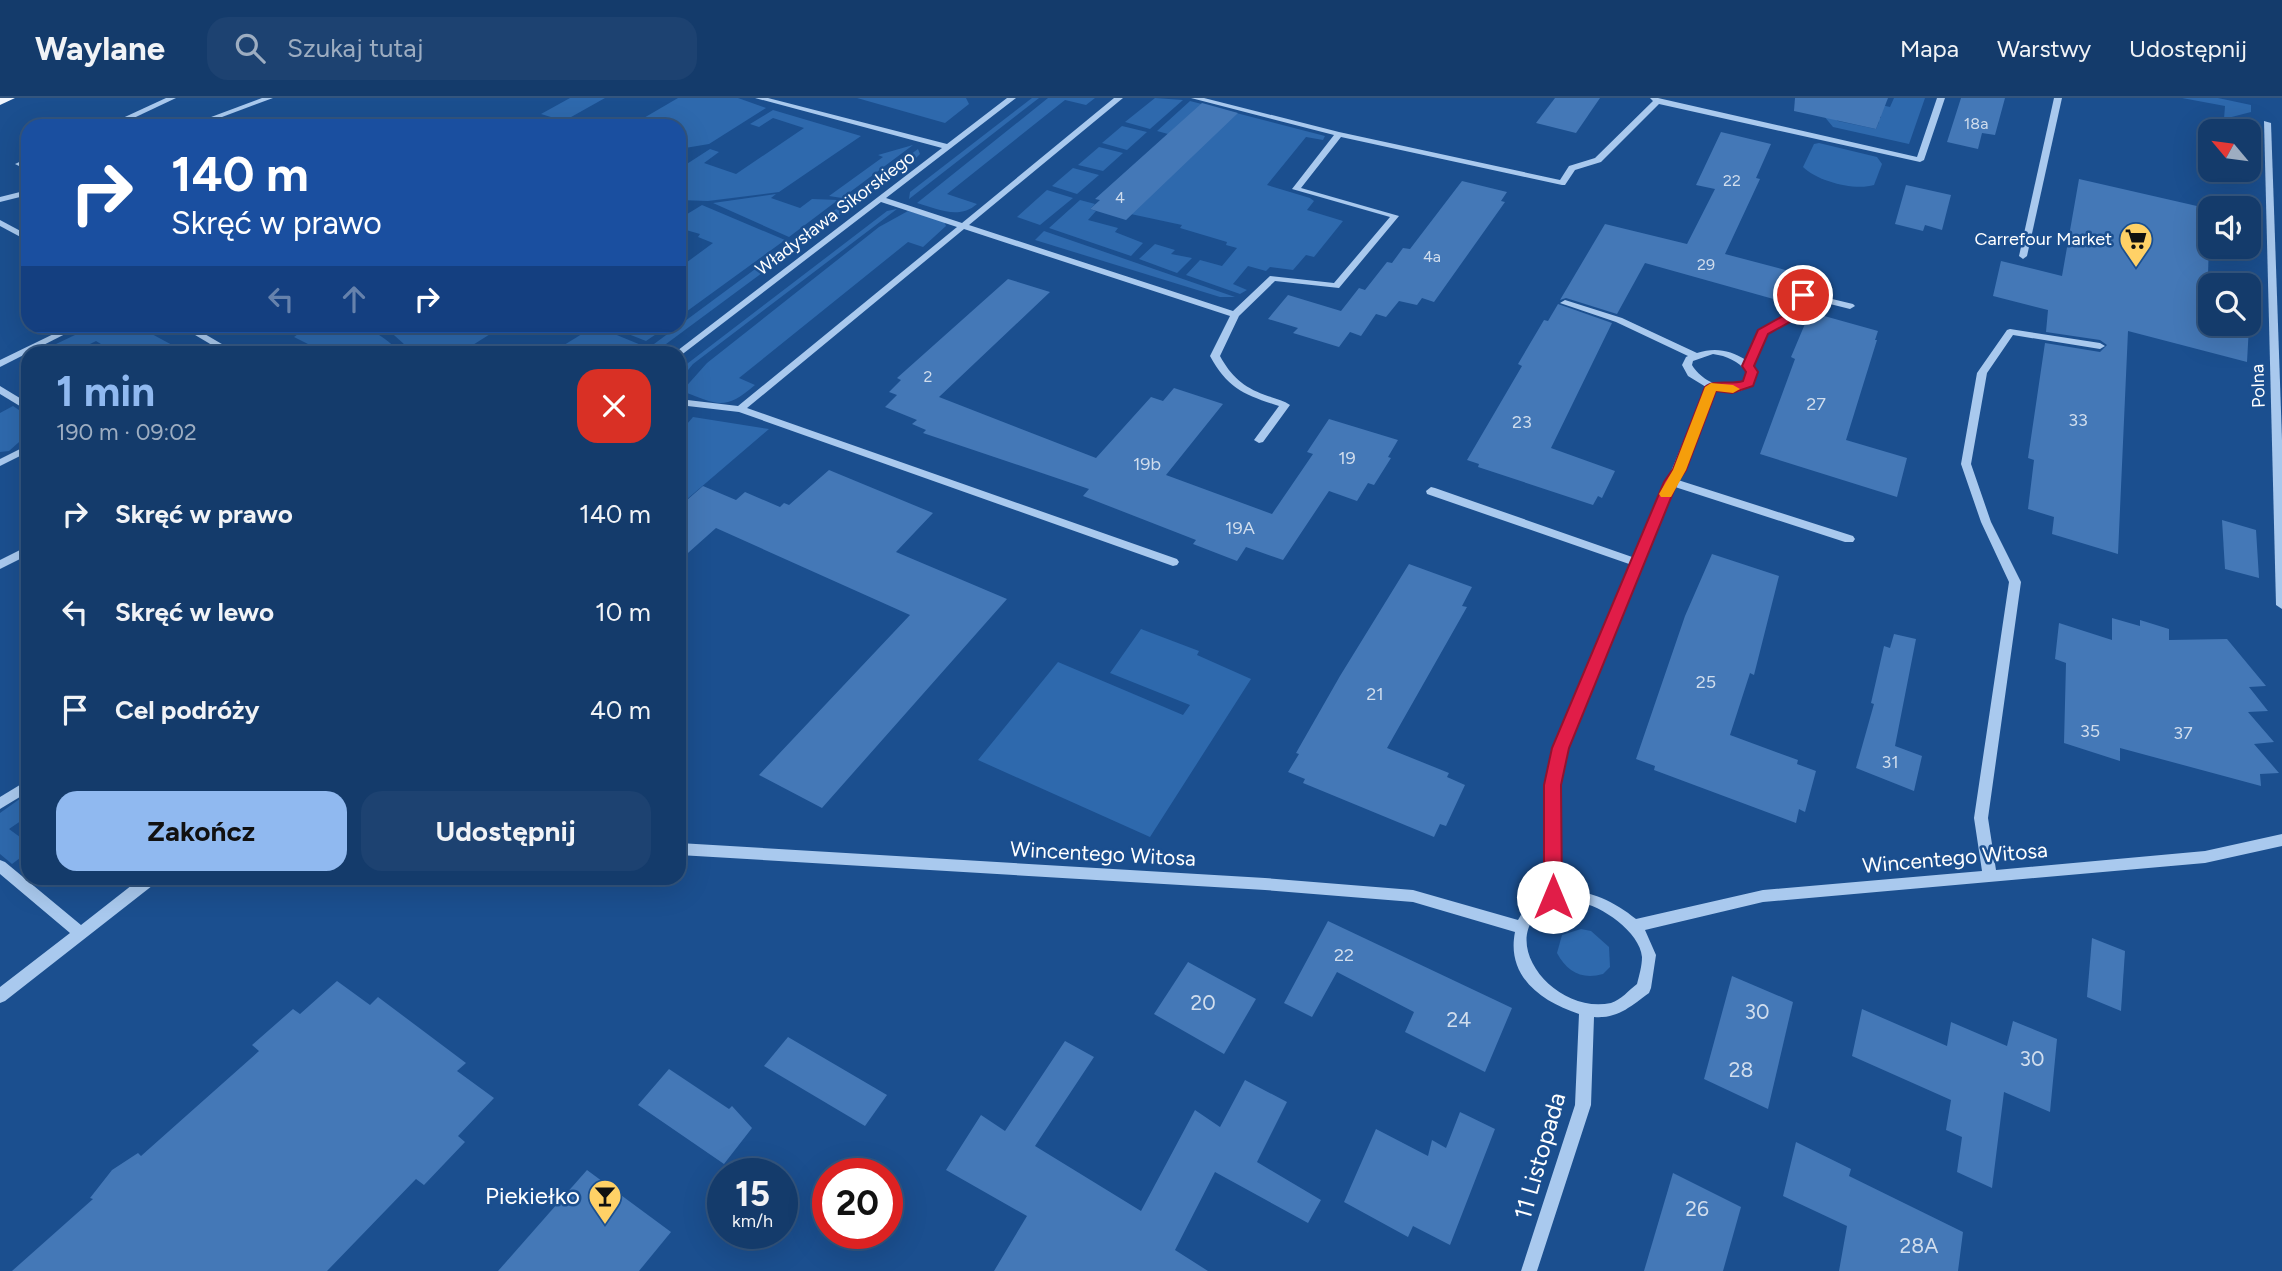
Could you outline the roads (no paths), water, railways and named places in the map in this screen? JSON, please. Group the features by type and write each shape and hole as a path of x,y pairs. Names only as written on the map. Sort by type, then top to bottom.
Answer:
{"main road":[{"path":"0,102 10,98"}],"street":[{"path":"125,119 172,98"},
{"path":"210,119 269,98"},
{"path":"759,98 947,147"},
{"name":"Władysława Sikorskiego","path":"686,347 1012,98"},
{"path":"740,409 1119,98"},
{"path":"1195,98 1339,134 1562,183 1572,168 1598,160 1656,99 1920,160 1941,98"},
{"path":"2023,256 2058,98"},
{"name":"Polna","path":"2267,123 2282,605"},
{"path":"1259,440 1285,405 1246,392 1224,377 1214,356 1236,315 1273,278 1336,286 1395,216 1296,188 1339,134"},
{"path":"0,200 21,194"},
{"path":"880,199 1236,315"},
{"path":"0,223 21,234"},
{"path":"1694,355 1687,365 1689,371 1711,387 1742,387 1752,378 1748,366 1763,332 1795,314 1803,295 1850,306"},
{"path":"1564,303 1619,320 1694,355 1723,353 1748,366"},
{"path":"1990,876 1982,818 2015,582 1986,522 1966,464 1982,373 2010,332 2100,346"},
{"path":"36,346 62,333"},
{"path":"198,333 221,346"},
{"path":"0,364 21,354"},
{"path":"1553,897 1552,785 1560,748 1671,482 1680,470 1711,387"},
{"path":"0,390 21,404"},
{"path":"686,403 740,409 1173,562"},
{"path":"0,463 21,452"},
{"path":"1671,482 1849,539"},
{"path":"1431,491 1638,563"},
{"path":"0,565 21,554"},
{"path":"0,804 21,790"},
{"name":"Wincentego Witosa","path":"1634,926 1763,896 2205,857 2282,840"},
{"name":"Wincentego Witosa","path":"686,849 1413,896 1520,927"},
{"path":"0,866 21,883"},
{"path":"23,885 81,933"},
{"path":"0,996 143,885"},
{"path":"1580,896 1606,904 1634,926 1649,955 1644,988 1616,1009 1587,1011 1542,989 1521,959 1520,927 1532,908 1553,897 1580,896"},
{"name":"11 Listopada","path":"1529,1271 1583,1105 1587,1011"}],"place":[{"name":"Carrefour Market","path":"2136,269"},
{"name":"Piekiełko","path":"605,1226"}]}
